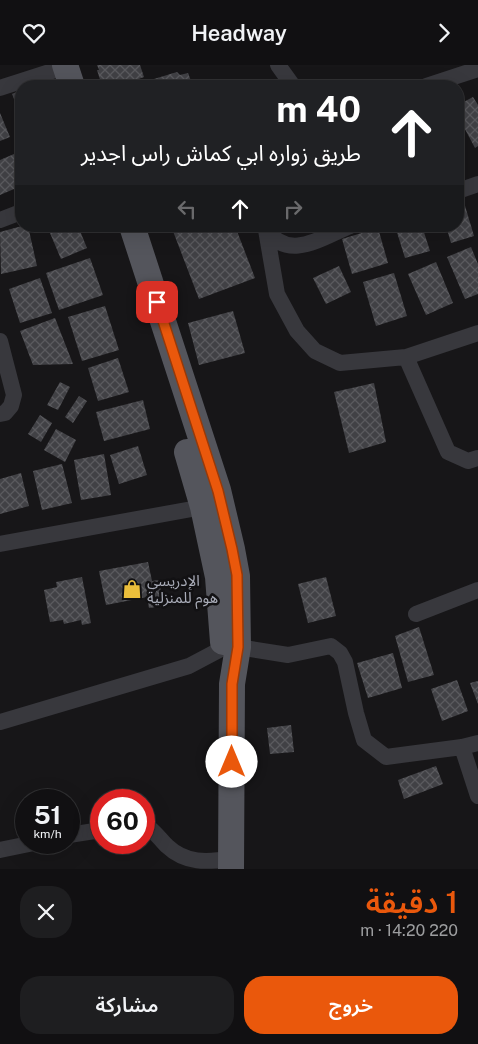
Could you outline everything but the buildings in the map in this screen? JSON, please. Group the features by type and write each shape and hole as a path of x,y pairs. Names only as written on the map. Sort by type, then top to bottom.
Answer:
{"main road":[{"path":"71,71 82,80"},
{"path":"119,232 139,289 203,507 227,576"},
{"path":"134,232 218,491 232,549 227,576 232,684 231,864"}],"street":[{"path":"278,65 289,80"},
{"path":"436,80 451,71 478,69"},
{"path":"31,80 71,71"},
{"path":"0,87 15,84"},
{"path":"464,189 478,185"},
{"path":"0,220 15,214"},
{"path":"267,232 277,294 298,331 315,351 340,363 406,357 478,333"},
{"path":"269,232 279,243 289,247 302,245 335,232"},
{"path":"0,341 14,395 5,413 0,414"},
{"path":"406,357 448,452 468,461 478,458"},
{"path":"0,544 203,507"},
{"path":"416,614 478,590"},
{"path":"0,722 189,666 231,648 288,655 331,646 340,653 345,662 364,740 386,757 462,747 478,743"},
{"path":"462,747 478,796"},
{"path":"155,831 168,847 181,857 231,864"},
{"path":"0,850 15,847"}],"place":[{"name":"الإدريسي هوم للمنزلية","path":"132,589"}],"route":[{"path":"157,302 218,491 237,575 238,647 232,684 232,762"}]}
